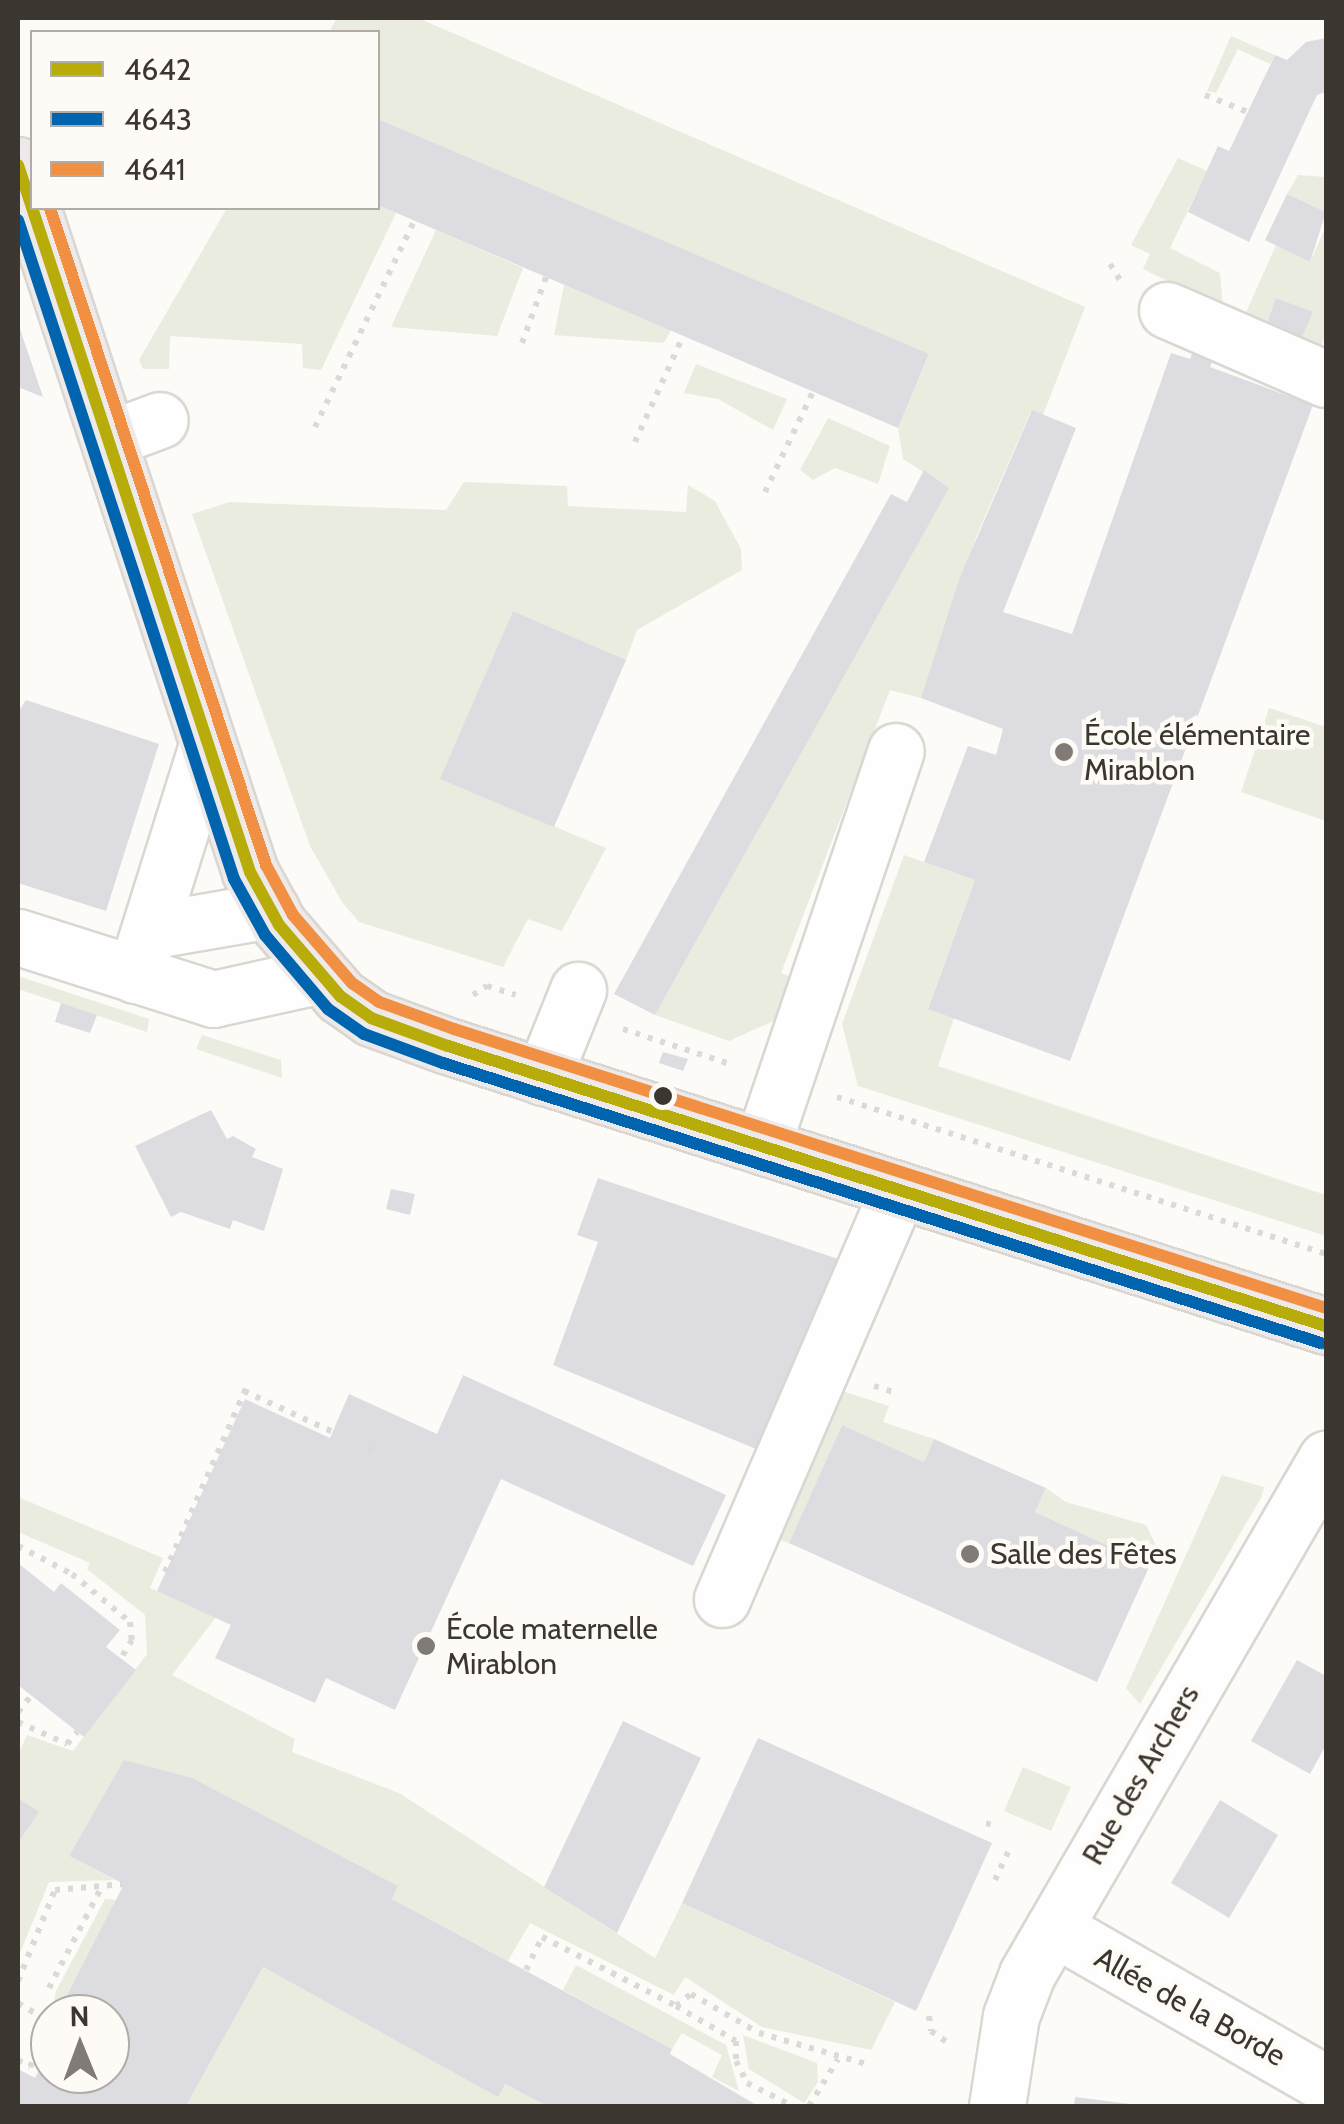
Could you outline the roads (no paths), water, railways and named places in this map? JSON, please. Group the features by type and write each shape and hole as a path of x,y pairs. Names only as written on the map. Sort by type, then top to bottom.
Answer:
{"main road":[{"path":"18,165 30,201"},
{"path":"33,210 250,872 317,976 371,1018 543,1077 1326,1326"}],"street":[{"path":"1144,296 1326,379"},
{"path":"109,440 160,420"},
{"path":"142,953 207,745"},
{"path":"762,1146 896,752"},
{"path":"18,938 142,953 271,910"},
{"path":"142,953 213,999 317,976"},
{"path":"543,1077 597,1008"},
{"path":"722,1599 898,1191"},
{"name":"Rue des Archers","path":"997,2106 1011,2016 1054,1928 1326,1459"},
{"name":"Allée de la Borde","path":"1054,1928 1326,2084"}],"place":[{"name":"École élémentaire Mirablon","path":"1064,752"},
{"name":"Salle des Fêtes","path":"970,1554"},
{"name":"École maternelle Mirablon","path":"426,1646"}]}
